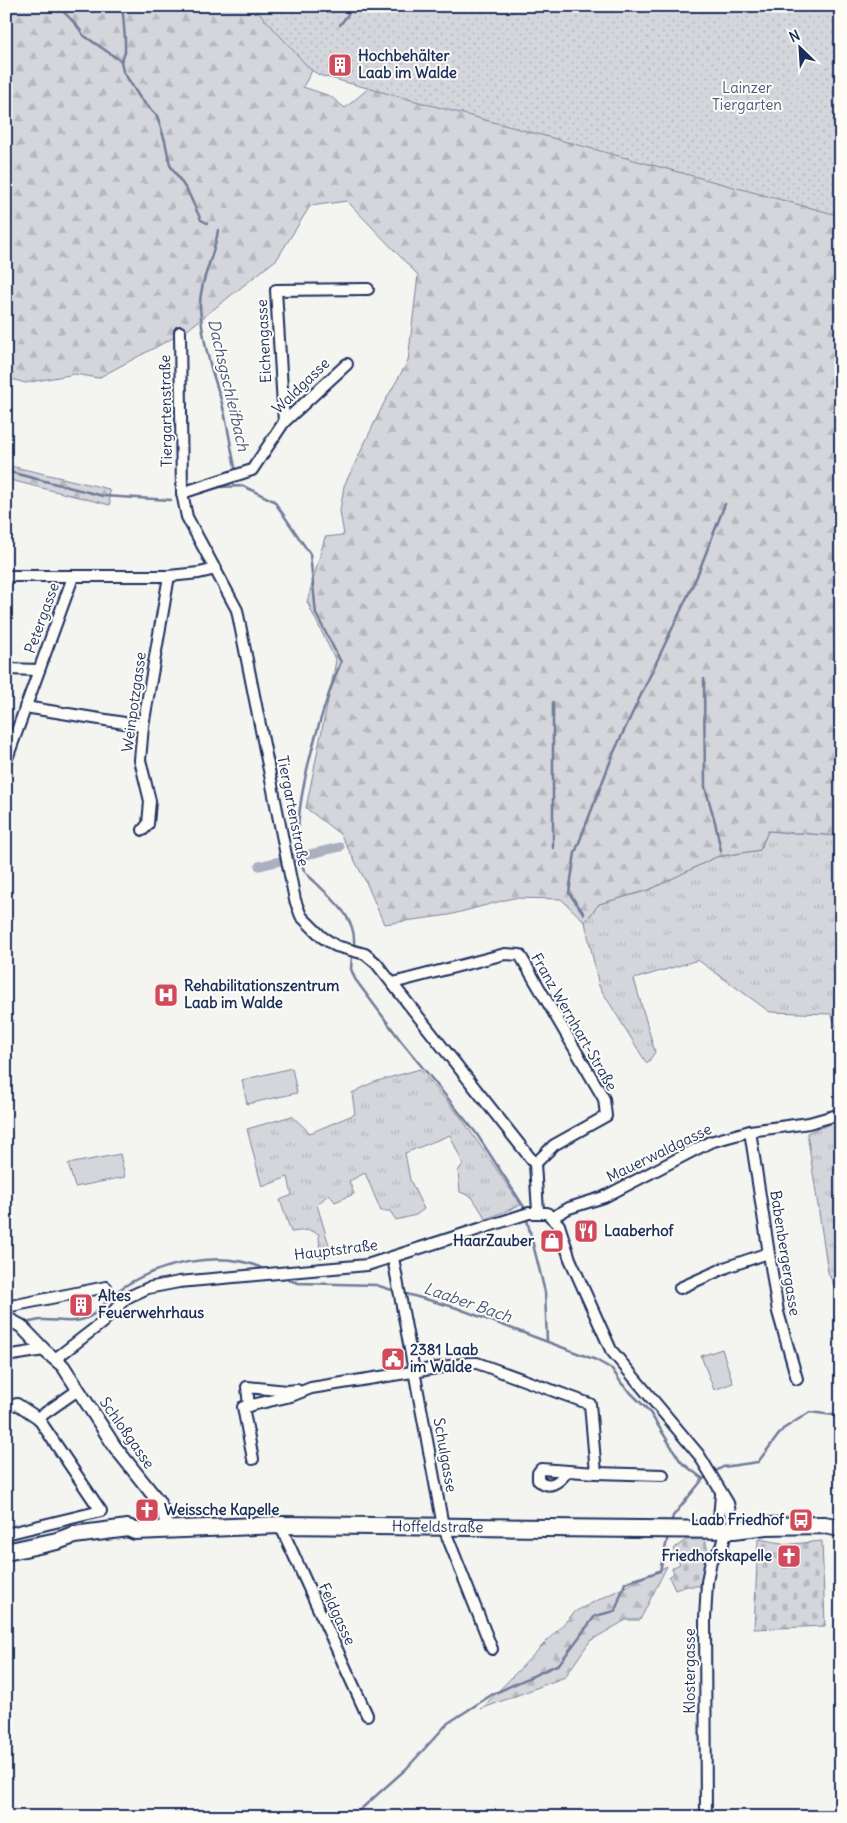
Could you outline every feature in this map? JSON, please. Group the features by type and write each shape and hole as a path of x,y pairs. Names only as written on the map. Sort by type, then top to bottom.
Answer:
{"main road":[{"name":"Hoffeldstraße","path":"6,1552 57,1541 75,1543 129,1536 135,1531 167,1528 280,1525 668,1528 730,1530 757,1534 825,1533 839,1528"}],"street":[{"name":"Eichengasse","path":"284,422 276,290 368,289"},
{"name":"Tiergartenstraße","path":"180,332 182,492 187,517 237,610 295,900 301,916 311,928 336,946 365,954 393,983 536,1164"},
{"name":"Waldgasse","path":"182,492 252,470 284,422 347,364"},
{"path":"6,576 169,576 199,574 216,568"},
{"name":"Weinpotzgasse","path":"142,830 148,824 150,801 140,760 143,726 169,576"},
{"name":"Petergasse","path":"6,761 73,577"},
{"name":"Petergasse","path":"6,669 39,670"},
{"path":"25,707 143,726"},
{"name":"Franz Wernhart-Straße","path":"393,983 505,954 520,956 604,1099 606,1116 554,1145 536,1164"},
{"name":"Mauerwaldgasse","path":"553,1217 569,1208 613,1193 710,1142 750,1130 809,1123 841,1114"},
{"name":"Babenbergergasse","path":"750,1130 778,1312 797,1379"},
{"path":"536,1164 538,1212 553,1217 561,1229 570,1259 610,1350 699,1455 721,1495 730,1530"},
{"name":"Hauptstraße","path":"55,1359 84,1337 136,1292 179,1282 367,1265 538,1212"},
{"path":"680,1288 727,1267 768,1253"},
{"name":"Schulgasse","path":"393,1258 443,1526 492,1649"},
{"path":"6,1307 106,1287"},
{"path":"9,1319 27,1331 55,1359"},
{"path":"6,1356 44,1350"},
{"name":"Schloßgasse","path":"55,1359 63,1366 114,1447 158,1501 164,1513 167,1528"},
{"path":"249,1406 247,1387 287,1391 415,1373 460,1364 477,1364 586,1401 592,1410 596,1473"},
{"path":"253,1459 242,1408 291,1396 311,1388"},
{"path":"38,1418 78,1390"},
{"path":"6,1407 17,1404 38,1418 101,1510 6,1534"},
{"path":"566,1473 663,1475"},
{"path":"721,1495 728,1503 730,1530"},
{"name":"Feldgasse","path":"280,1525 367,1715"},
{"name":"Klostergasse","path":"706,1817 705,1619 707,1582 711,1560 722,1547 730,1530"}],"green space":[{"path":"6,6 262,6 314,67 303,87 330,96 345,108 369,88 841,6 841,836 768,831 760,850 716,857 649,890 599,904 585,922 561,899 513,898 449,915 384,924 366,882 341,835 306,808 336,661 307,602 325,537 344,535 340,511 344,486 384,403 408,361 418,275 347,201 310,206 277,259 186,331 98,378 75,374 25,383 6,377"},
{"name":"Lainzer Tiergarten","path":"253,6 841,6 841,216 319,75 310,69"},
{"path":"6,465 109,489 110,505 6,479"},
{"path":"768,831 841,836 841,1038 831,1014 770,1012 698,960 634,979 655,1052 647,1064 599,986 585,922 599,904 649,890 716,857 760,850"},
{"path":"292,1068 297,1093 247,1104 242,1080"},
{"path":"420,1069 462,1119 521,1205 486,1219 472,1197 460,1192 458,1171 463,1164 450,1135 405,1153 410,1180 424,1209 416,1215 396,1220 390,1211 381,1211 365,1173 349,1181 354,1194 335,1202 329,1194 317,1205 332,1255 320,1258 319,1234 309,1230 291,1232 280,1200 292,1195 288,1177 262,1187 247,1129 292,1116 310,1133 355,1114 352,1093 374,1082"},
{"path":"841,1120 841,1301 828,1272 807,1133"},
{"path":"120,1154 125,1177 75,1187 68,1164"},
{"path":"722,1349 733,1383 714,1390 701,1356"},
{"path":"705,1538 709,1557 704,1586 687,1586 675,1590 669,1577 674,1573 672,1568 680,1564 673,1549 686,1540"},
{"path":"758,1539 782,1543 783,1545 822,1541 825,1626 754,1629"},
{"path":"667,1566 640,1620 626,1620 590,1641 565,1677 481,1709 576,1611"}],"waterway":[{"path":"58,6 75,23 83,35 121,61"},
{"name":"Dachsgschleifbach","path":"120,6 123,14 125,40 125,53 121,61 123,71 140,98 157,116 170,165 188,192 201,220 207,223"},
{"path":"340,25 354,6"},
{"name":"Dachsgschleifbach","path":"218,230 204,278 200,308 206,349 224,410 236,472"},
{"path":"6,471 103,496 171,500"},
{"path":"200,493 220,487 243,486 274,501 310,554 316,614 341,662 325,706 308,766 298,826 299,851 304,870 347,916 354,934 354,943"},
{"path":"584,914 569,893 575,853 614,752 697,576 725,504"},
{"path":"704,679 705,787 721,851"},
{"path":"553,702 553,848"},
{"path":"259,866 340,847"},
{"path":"352,956 351,969 355,979 401,1041 476,1133 524,1207"},
{"path":"527,1220 545,1292 547,1341"},
{"name":"Laaber Bach","path":"25,1323 40,1320 77,1321 89,1317 114,1294 130,1283 148,1274 189,1262 231,1260 250,1264 268,1271"},
{"name":"Laaber Bach","path":"280,1277 298,1283 376,1285 395,1291"},
{"name":"Laaber Bach","path":"403,1293 454,1307 596,1360 612,1369 622,1384 649,1411 681,1462 703,1479 709,1475"},
{"name":"Laaber Bach","path":"714,1472 723,1467 758,1462 783,1429 810,1412 841,1416"},
{"path":"671,1523 673,1516 703,1479"},
{"path":"352,1817 406,1769 448,1723 493,1694 559,1664 595,1616 615,1611 625,1583 660,1571 668,1536"}],"place":[{"name":"Hochbehälter Laab im Walde","path":"340,65"},
{"name":"Rehabilitationszentrum Laab im Walde","path":"166,995"},
{"name":"Laaberhof","path":"586,1231"},
{"name":"HaarZauber","path":"552,1241"},
{"name":"Altes Feuerwehrhaus","path":"81,1305"},
{"name":"2381 Laab im Walde","path":"393,1359"},
{"name":"Weissche Kapelle","path":"147,1510"},
{"name":"Laab Friedhof","path":"801,1520"},
{"name":"Friedhofskapelle","path":"789,1556"}]}
